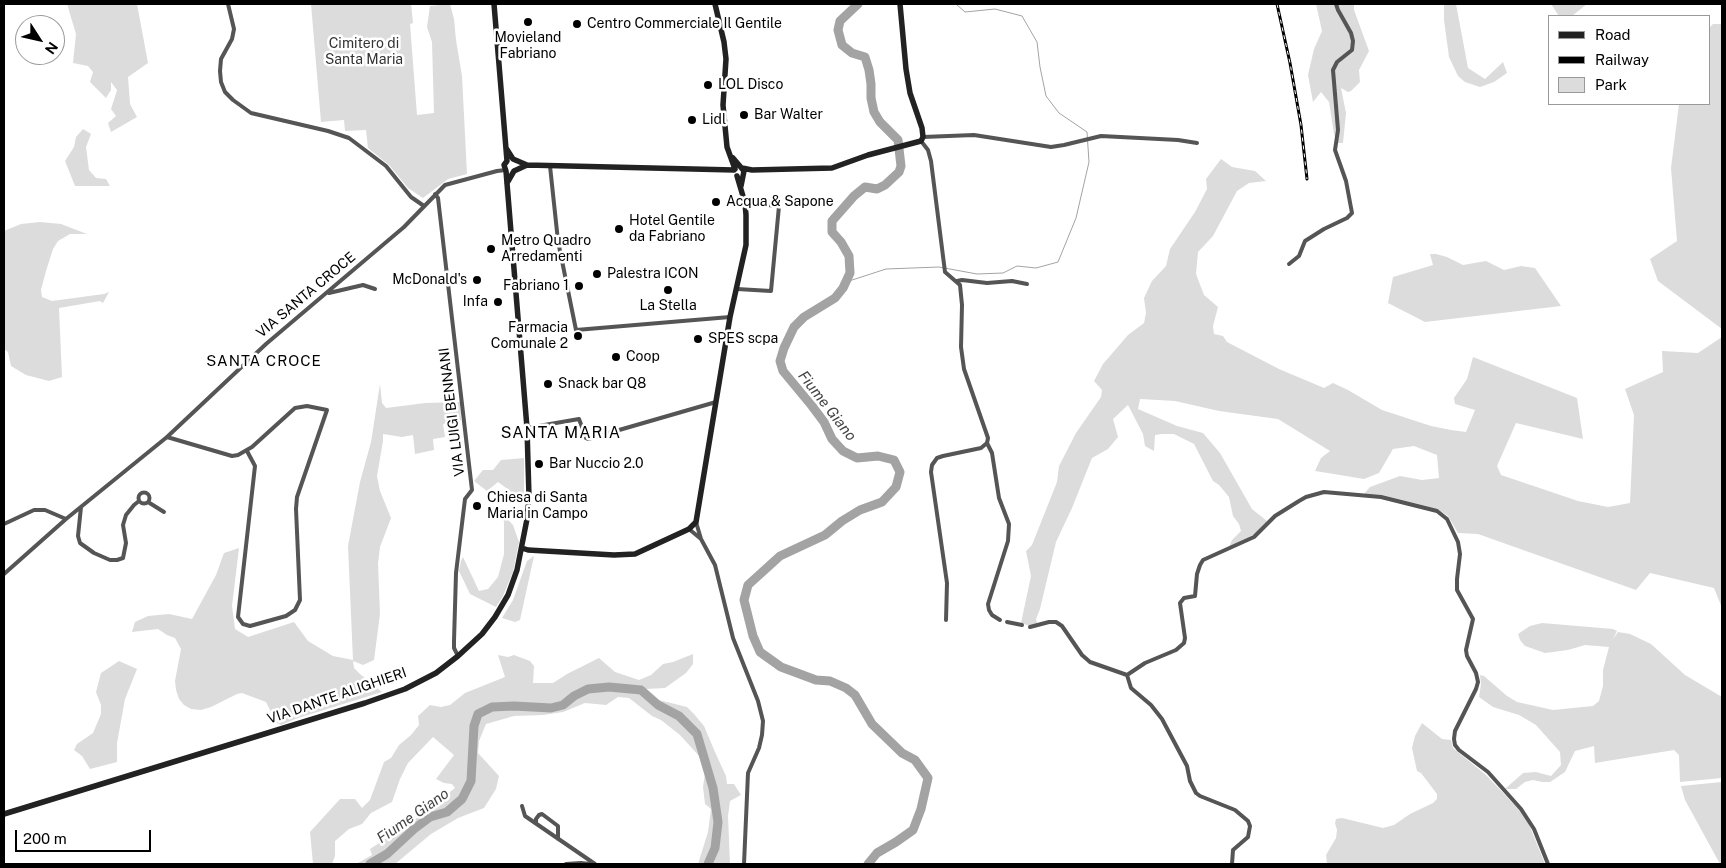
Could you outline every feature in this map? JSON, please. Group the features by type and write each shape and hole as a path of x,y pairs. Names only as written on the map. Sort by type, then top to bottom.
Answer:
{"main road":[{"name":"VIA DANTE ALIGHIERI","path":"4,814 365,703 413,685 436,673 458,656 482,634 495,617 508,595 522,548 528,519 529,497 527,428 507,183 509,164 505,147 494,4"},
{"path":"714,4 724,42 726,59 723,104 729,154 728,165 720,171"},
{"path":"509,164 720,171 832,168 868,155 906,146 922,139 922,128 910,92 900,4"},
{"path":"522,548 528,550 614,555 635,554 690,529 696,522 730,317 746,245 745,203 739,171 729,154"},
{"name":"VIA DANTE ALIGHIERI","path":"509,164 517,165 515,170"},
{"path":"509,164 515,170"},
{"path":"507,183 515,170 527,165"}],"street":[{"path":"228,4 234,29 232,39 221,59 221,82 225,92 252,113 328,131 349,138 386,166 411,197 424,206"},
{"path":"1289,264 1299,256 1305,241 1347,218 1352,213 1346,181 1335,150 1338,130 1333,70 1336,62 1352,50 1353,41 1351,33 1336,4"},
{"path":"1000,620 992,615 988,604 1008,541 1009,524 999,498 992,453 987,443 988,438 962,357 960,285 945,272 932,162 922,139 974,135 1051,147 1064,146 1096,136 1178,140 1197,143"},
{"name":"VIA SANTA CROCE","path":"4,574 66,519 167,437 266,344 404,227 445,185 497,171 509,164"},
{"path":"550,166 558,241 576,330 730,317"},
{"name":"VIA LUIGI BENNANI","path":"435,194 438,198 472,490 465,499 456,573 454,648 458,656"},
{"path":"736,289 771,291 779,206 745,203"},
{"path":"957,282 962,280 986,283 1012,281 1027,284"},
{"path":"326,293 362,285 375,289"},
{"path":"527,428 579,419 588,439 716,402"},
{"path":"167,437 232,456 247,451 295,408 307,406 327,410 297,497 300,600 294,610 286,616 250,626 243,624 238,616 255,466 247,451"},
{"path":"173,431 175,439"},
{"path":"946,620 947,584 931,472 932,466 937,458 981,448 987,443"},
{"path":"1127,675 1145,664 1176,650 1184,643 1186,638 1180,603 1184,598 1195,596 1197,574 1204,560 1254,537 1276,516 1299,501 1324,492 1381,497 1437,511 1447,519 1458,542 1460,554 1457,590 1473,619 1466,650 1478,682 1456,731 1455,745 1458,750 1488,772 1521,810 1534,829 1548,864"},
{"path":"81,507 78,536 80,543 94,553 110,560 117,560 122,558 124,553 126,543 123,525 126,515 139,501 139,496 143,493 149,496 148,502"},
{"path":"139,501 144,504 148,502 164,512"},
{"path":"4,524 34,510 45,510 66,519"},
{"path":"696,522 701,539 715,565 733,638 758,701 762,721 762,735 759,748 748,773 744,864"},
{"path":"690,529 701,539"},
{"path":"1007,622 1022,626"},
{"path":"1030,627 1056,622 1062,626 1082,655 1090,662 1127,675"},
{"path":"1127,675 1131,688 1151,705 1162,719 1187,766 1190,781 1196,793 1236,810 1248,821 1250,832 1244,841 1233,850 1232,864"},
{"path":"522,806 525,816 595,864"},
{"path":"536,823 539,814 542,814 558,826 558,839"},
{"path":"566,864 590,864"}],"green space":[{"path":"67,4 137,4 148,63 128,77 130,104 137,117 111,132 108,123 116,116 111,109 117,90 111,82 111,90 106,98 90,82 93,72 88,66 73,63 76,34"},
{"name":"Cimitero di Santa Maria","path":"311,4 411,4 413,23 410,24 417,115 434,113 432,42 427,27 430,6 450,4 462,76 467,174 448,179 423,198 408,188 389,165 368,148 366,130 345,131 344,120 321,122"},
{"path":"1316,4 1354,4 1354,10 1369,51 1359,70 1360,82 1348,92 1341,88 1346,113 1343,143 1337,143 1329,102 1321,92 1313,102 1308,75 1314,49 1322,31"},
{"path":"1444,4 1456,4 1468,68 1485,79 1503,62 1507,73 1494,82 1480,87 1465,82 1458,76 1449,57 1444,20"},
{"path":"1551,4 1587,4 1573,15 1558,15"},
{"path":"1713,24 1722,24 1722,329 1658,281 1650,259 1677,241 1671,168 1679,105 1711,105 1711,26"},
{"path":"83,129 91,134 86,147 89,170 96,178 106,179 110,186 75,186 65,161 74,147 76,137"},
{"path":"1221,159 1232,167 1255,171 1266,181 1249,183 1237,191 1213,236 1198,252 1196,274 1204,295 1218,307 1213,326 1214,334 1223,336 1227,342 1279,369 1324,388 1333,383 1382,410 1431,426 1451,430 1466,432 1475,410 1455,404 1454,398 1467,379 1473,357 1577,398 1583,439 1516,423 1497,466 1501,475 1578,501 1608,507 1630,503 1634,415 1625,389 1663,372 1662,351 1698,353 1722,337 1722,608 1714,588 1650,573 1636,590 1478,534 1458,533 1448,516 1439,510 1382,496 1364,494 1370,487 1400,476 1422,480 1439,478 1437,455 1414,446 1393,449 1379,473 1364,479 1315,471 1321,458 1330,451 1278,419 1219,411 1175,401 1140,399 1138,409 1177,426 1203,433 1220,453 1252,509 1267,521 1255,534 1229,547 1232,540 1241,531 1239,524 1233,516 1229,497 1213,481 1194,444 1174,434 1162,434 1155,435 1154,451 1145,446 1143,434 1128,405 1113,419 1118,437 1108,449 1092,458 1056,542 1036,619 1038,626 1021,623 1031,576 1026,551 1032,545 1057,482 1059,466 1076,433 1101,397 1102,390 1094,381 1103,364 1128,335 1144,323 1146,313 1144,298 1152,281 1166,266 1170,249 1195,212 1207,189 1206,179"},
{"path":"40,222 61,224 87,234 70,234 58,241 53,249 46,271 41,290 42,297 52,301 109,292 103,303 100,301 59,308 62,377 49,381 26,375 11,366 8,352 4,349 4,231 21,224"},
{"path":"1430,254 1447,257 1463,265 1486,261 1504,270 1521,266 1535,268 1561,306 1425,322 1388,303 1393,277 1433,265"},
{"path":"380,384 382,403 386,408 425,403 460,402 461,420 443,424 445,437 433,439 434,450 415,454 413,435 402,437 383,434 377,476 380,491 391,518 380,547 378,563 380,614 374,660 363,665 353,661 354,668 382,692 281,725 270,720 271,712 266,702 242,693 201,710 191,709 184,705 179,699 176,690 175,681 181,649 175,638 158,629 132,632 135,622 148,616 169,614 192,619 216,575 224,553 239,548 232,606 235,629 248,637 294,622 308,641 333,656 353,660 348,546 360,482 371,442"},
{"path":"524,458 524,501 498,482 487,491 474,481 483,470 493,470 501,460"},
{"path":"502,513 513,525 519,542 513,572 496,607 470,594 459,571 463,557 479,591 488,589 498,577 504,554 504,522"},
{"path":"534,556 520,620 515,622 502,618 513,600 527,561"},
{"path":"1542,623 1613,629 1617,631 1613,639 1618,632 1630,634 1651,644 1685,675 1722,697 1722,778 1680,782 1679,755 1674,750 1595,763 1594,746 1575,751 1565,772 1550,782 1533,780 1525,782 1516,789 1505,789 1523,773 1536,772 1551,776 1561,765 1560,752 1536,725 1519,715 1493,707 1479,697 1480,675 1484,676 1517,702 1553,710 1593,706 1599,701 1603,686 1603,670 1609,647 1585,645 1568,650 1545,653 1525,646 1518,634 1530,626"},
{"path":"693,654 693,664 686,673 665,688 646,689 659,700 687,707 694,714 704,726 726,776 727,784 734,784 741,795 730,801 728,816 730,864 698,864 708,832 711,809 705,804 703,787 705,774 700,757 680,735 661,720 652,716 629,698 618,697 606,705 585,703 563,712 514,716 486,724 479,741 478,753 499,776 496,789 484,808 458,818 431,834 395,864 356,864 372,855 370,849 417,818 455,788 452,784 436,779 454,755 433,737 408,763 392,802 371,813 362,824 349,829 335,841 335,856 332,864 313,864 310,832 340,799 355,799 362,808 370,800 384,762 391,758 399,745 411,735 419,725 418,716 430,705 441,707 450,705 465,693 505,677 498,655 508,657 514,655 530,661 534,666 533,683 553,683 599,658 615,672 639,680 651,675 663,664"},
{"path":"119,661 137,669 125,699 117,743 117,762 90,769 82,756 74,750 77,744 93,733 101,714 101,705 96,692 101,673"},
{"path":"1422,723 1442,739 1451,740 1453,748 1486,775 1526,817 1545,864 1327,864 1326,855 1336,838 1336,819 1342,818 1383,828 1394,825 1437,799 1437,794 1421,773 1417,771 1412,748 1415,736"},
{"path":"1722,782 1722,864 1720,864 1685,800 1681,786"}],"waterway":[{"name":"Fiume Giano","path":"858,4 840,21 838,30 842,45 852,53 865,57 869,70 874,112 880,122 898,140 901,166 899,172 885,185 877,189 865,187 854,196 832,221 832,232 841,242 849,256 850,273 843,288 835,298 804,317 794,327 780,361 783,371 812,406 824,422 832,439 843,451 857,458 878,456 894,460 900,472 896,487 882,502 860,510 842,521 825,535 780,556 748,585 744,600 753,636 760,652 781,667 816,680 830,681 846,688 855,695 872,724 902,753 915,760 928,778 921,809 913,830 877,853 868,864"},
{"path":"846,282 886,269 939,267 977,274 1003,273 1017,266 1036,268 1058,262 1076,218 1089,162 1087,132 1059,113 1046,96 1037,42 1022,16 995,9 965,12 956,4"},
{"name":"Fiume Giano","path":"370,864 387,854 430,817 447,812 462,799 471,781 474,726 478,714 492,707 551,708 563,705 574,696 588,689 609,687 641,690 658,705 679,716 697,734 713,788 718,822 715,848 708,864"}],"railway":[{"path":"1277,4 1301,125 1307,179"}],"place":[{"name":"Movieland Fabriano","path":"528,22"},
{"name":"Centro Commerciale Il Gentile","path":"577,24"},
{"name":"LOL Disco","path":"708,85"},
{"name":"Bar Walter","path":"744,115"},
{"name":"Lidl","path":"692,120"},
{"name":"Acqua & Sapone","path":"716,202"},
{"name":"Hotel Gentile da Fabriano","path":"619,229"},
{"name":"Metro Quadro Arredamenti","path":"491,249"},
{"name":"Palestra ICON","path":"597,274"},
{"name":"McDonald's","path":"477,280"},
{"name":"Fabriano 1","path":"579,286"},
{"name":"La Stella","path":"668,290"},
{"name":"Infa","path":"498,302"},
{"name":"Farmacia Comunale 2","path":"578,336"},
{"name":"SPES scpa","path":"698,339"},
{"name":"Coop","path":"616,357"},
{"name":"Snack bar Q8","path":"548,384"},
{"name":"Bar Nuccio 2.0","path":"539,464"},
{"name":"Chiesa di Santa Maria in Campo","path":"477,506"}],"district":[{"name":"SANTA CROCE","path":"264,361"},
{"name":"SANTA MARIA","path":"561,433"}]}
